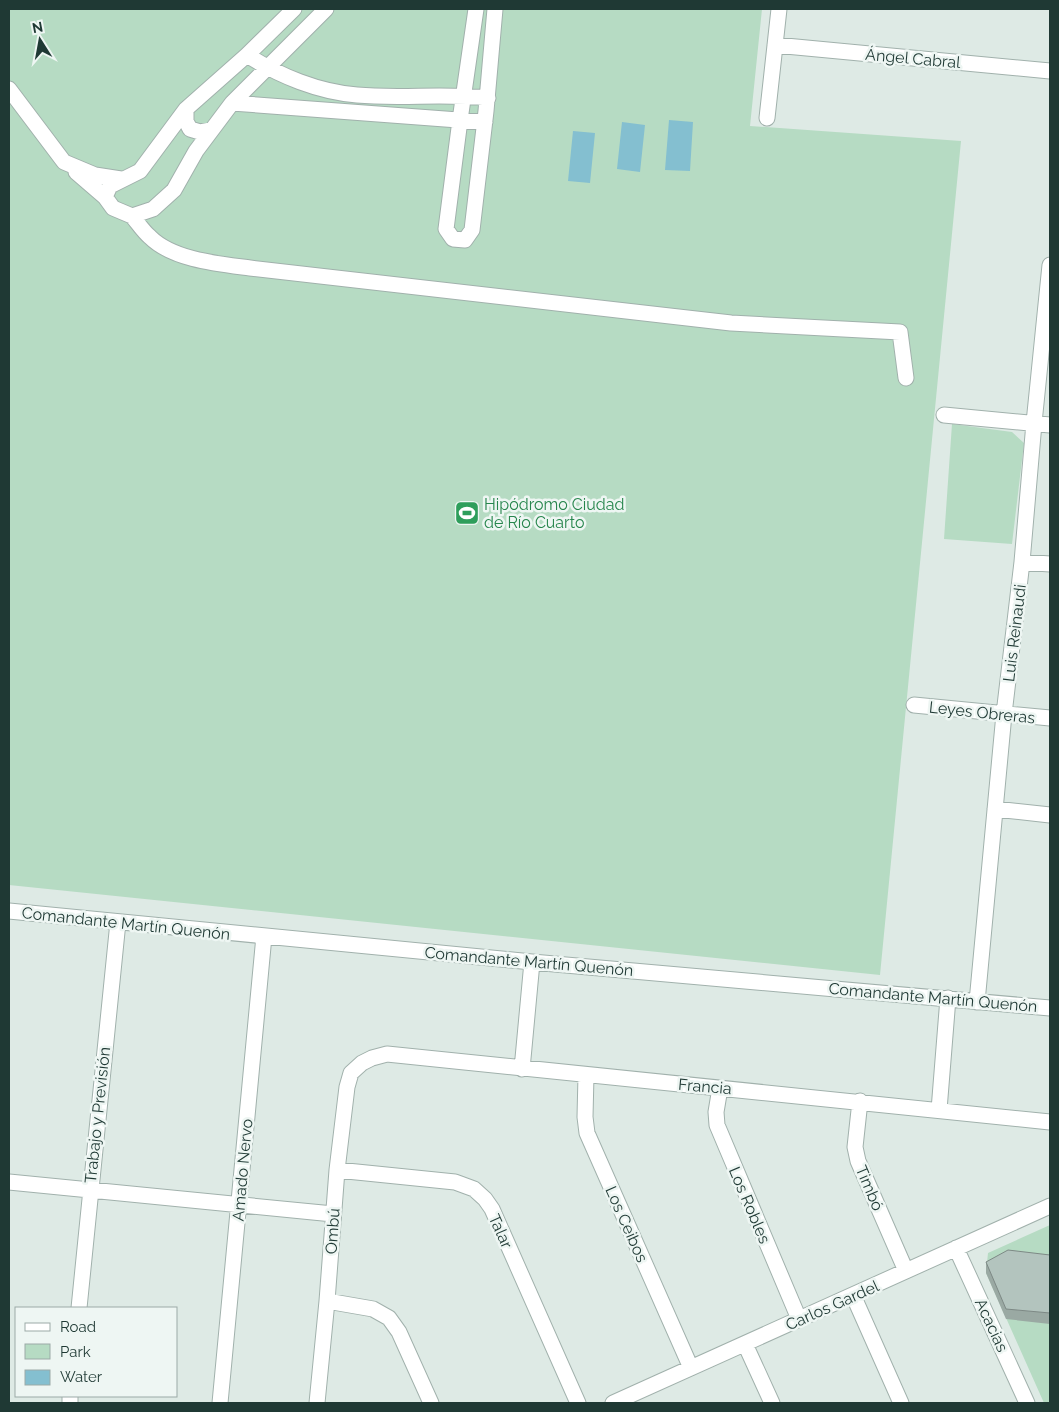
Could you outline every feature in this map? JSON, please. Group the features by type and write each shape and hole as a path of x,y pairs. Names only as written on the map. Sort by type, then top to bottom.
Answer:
{"street":[{"path":"105,197 110,186 140,171 186,109 247,55 294,9"},
{"path":"9,89 64,162 105,197 113,208 132,216 154,208 174,190 196,152 232,103 326,9"},
{"path":"476,9 446,230 453,239 465,240 472,230 488,98 495,9"},
{"path":"767,118 779,9"},
{"name":"Ángel Cabral","path":"775,45 1050,71"},
{"path":"247,55 266,68 308,85 357,95 464,95 488,98"},
{"path":"232,103 485,122"},
{"path":"186,109 186,121 190,129 200,132 211,130"},
{"path":"64,162 95,175 121,179"},
{"path":"132,216 151,238 167,248 184,255 215,263 731,323 900,332 906,378"},
{"name":"Luis Reinaudi","path":"978,1002 1004,714 1022,562 1034,423 1049,296 1050,265"},
{"path":"944,415 1050,425"},
{"path":"1022,562 1050,564"},
{"name":"Leyes Obreras","path":"914,705 1050,718"},
{"path":"995,809 1050,815"},
{"name":"Comandante Martín Quenón","path":"9,911 532,962 1050,1008"},
{"name":"Trabajo y Previsión","path":"79,1307 118,922"},
{"name":"Amado Nervo","path":"220,1403 264,936"},
{"path":"522,1069 532,962"},
{"path":"939,1110 948,998"},
{"name":"Francia","path":"362,1063 386,1054 586,1076 860,1101 1050,1122"},
{"name":"Ombú","path":"317,1403 337,1170 347,1088 351,1074 362,1063"},
{"name":"Los Ceibos","path":"586,1076 585,1117 587,1133 691,1368"},
{"name":"Los Robles","path":"720,1088 716,1112 717,1125 799,1319"},
{"name":"Timbó","path":"860,1101 855,1147 858,1161 906,1271"},
{"name":"Talar","path":"337,1170 455,1182 474,1190 485,1199 492,1209 578,1403"},
{"path":"9,1182 333,1214"},
{"name":"Carlos Gardel","path":"613,1403 640,1398 691,1368 1050,1206"},
{"name":"Acacias","path":"956,1248 1028,1403"},
{"path":"853,1295 901,1403"},
{"path":"327,1301 373,1309 389,1318 399,1332 431,1403"},
{"path":"745,1344 772,1403"}],"green space":[{"name":"Hipódromo Ciudad de Río Cuarto","path":"9,9 762,9 750,126 961,141 880,975 9,885"},
{"path":"952,424 1012,432 1024,443 1012,544 944,539"},
{"path":"1050,1225 1050,1403 1044,1403 986,1273 988,1253"}],"water":[{"path":"669,120 693,122 690,171 665,170"},
{"path":"622,122 645,125 640,172 617,169"},
{"path":"573,131 595,133 590,183 568,181"}],"building":[{"path":"1008,1250 1050,1255 1050,1313 1006,1309 986,1262"}],"place":[{"name":"Hipódromo Ciudad de Río Cuarto","path":"467,513"}]}
